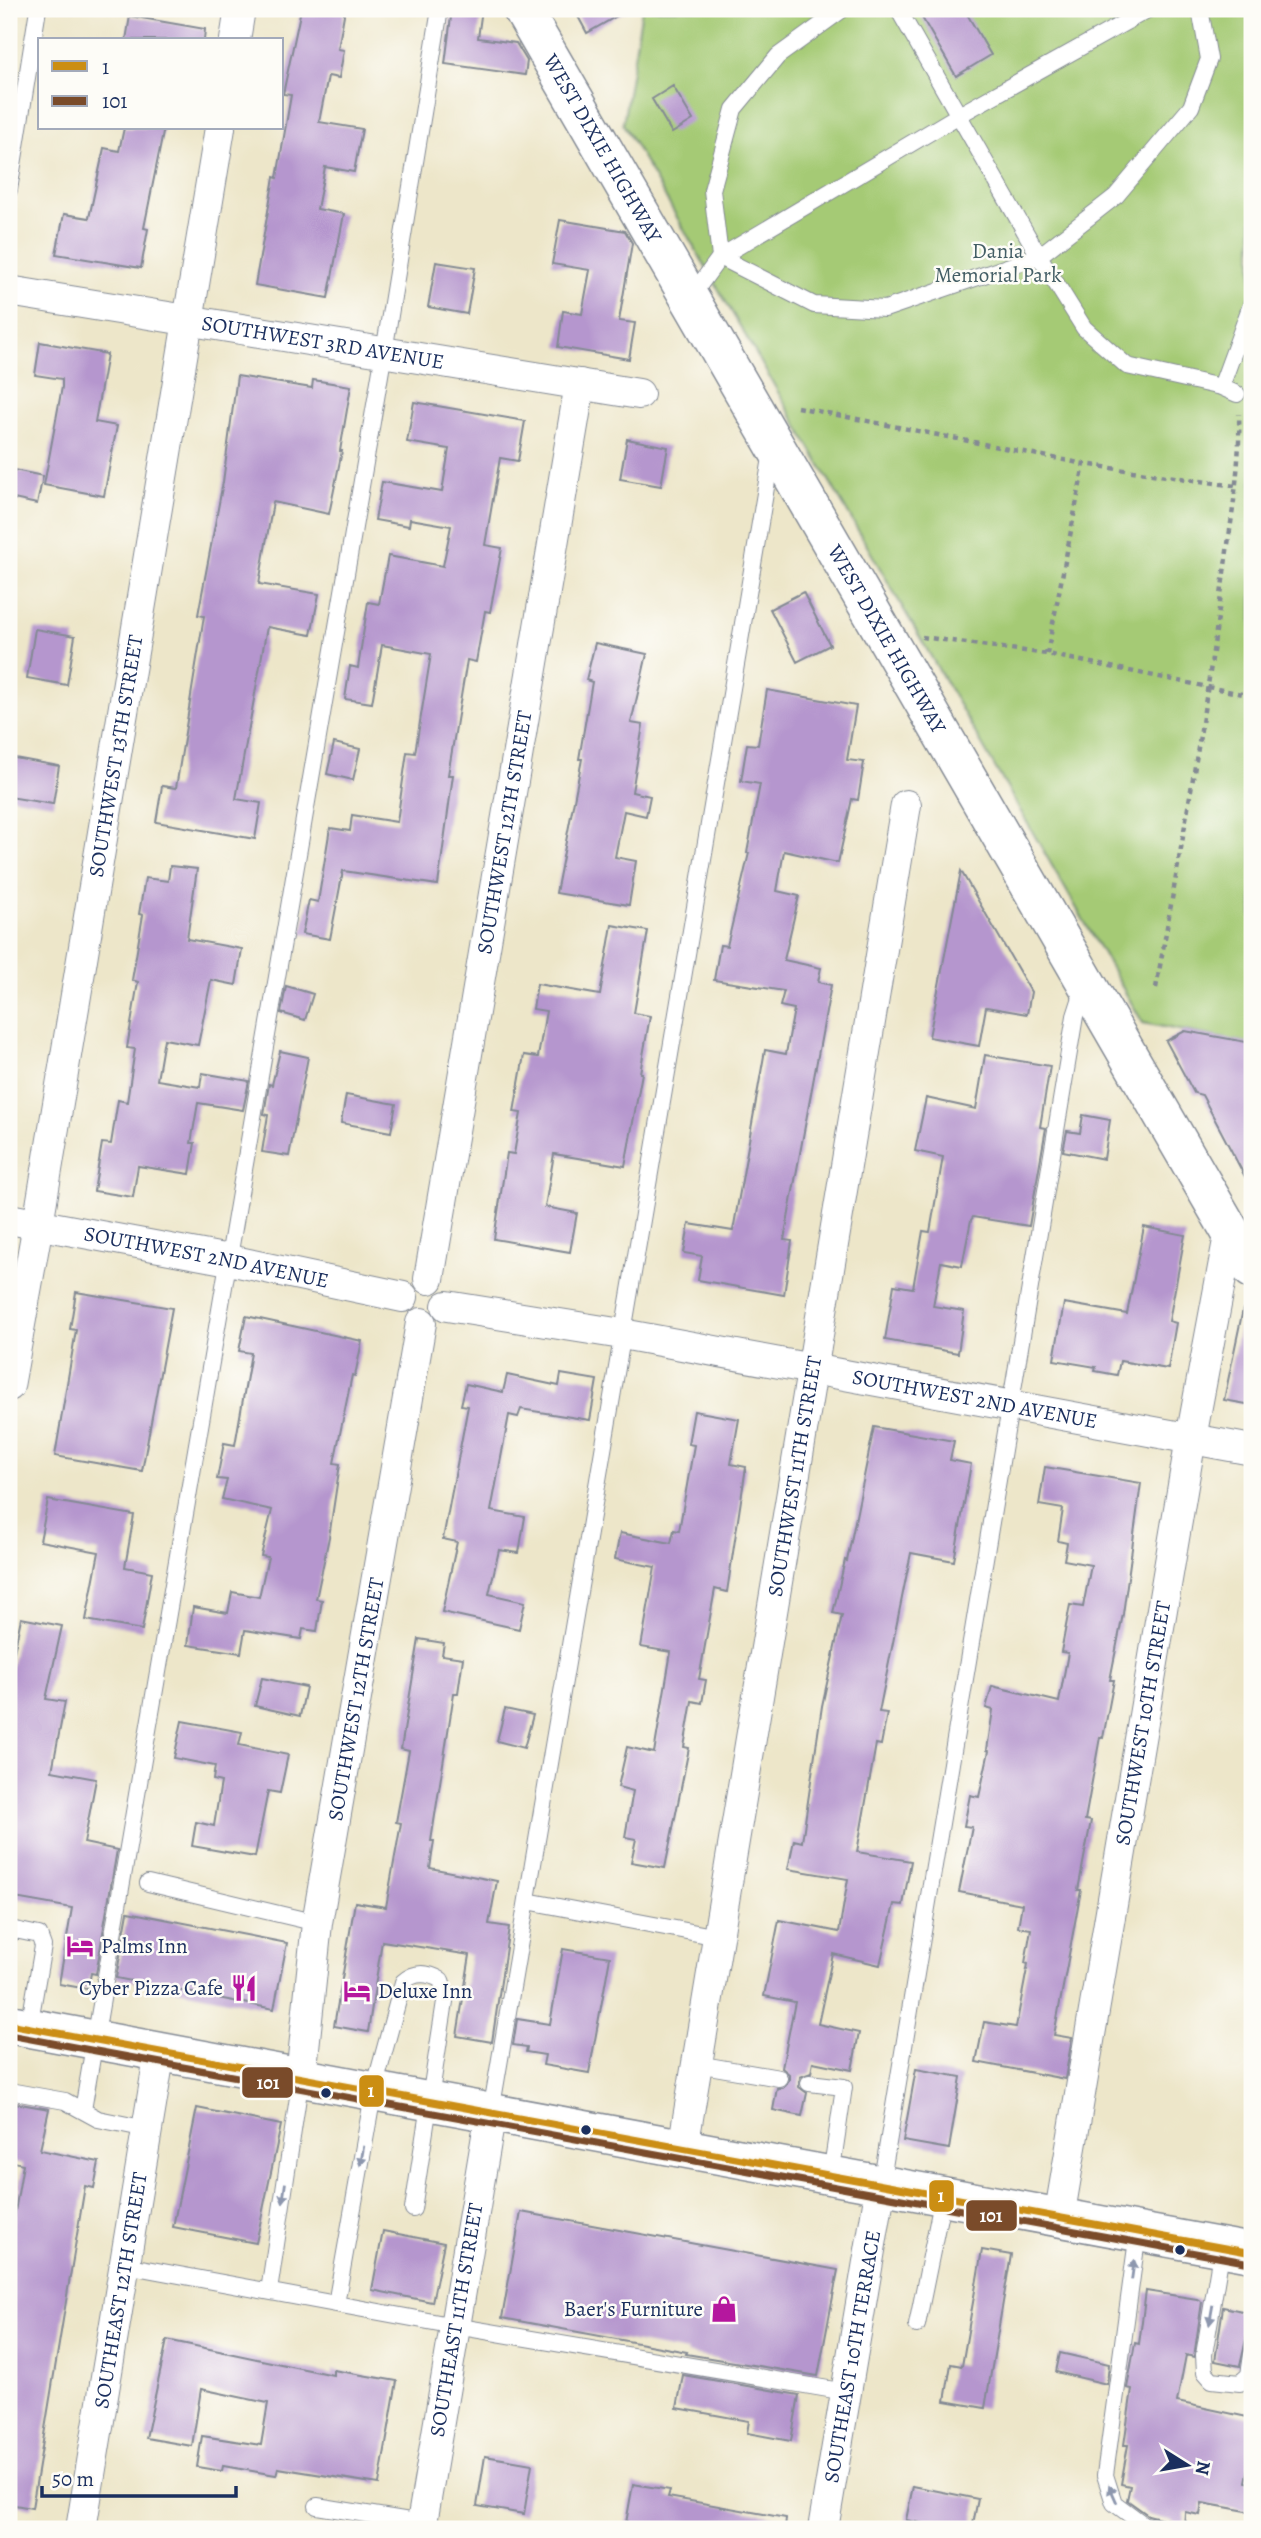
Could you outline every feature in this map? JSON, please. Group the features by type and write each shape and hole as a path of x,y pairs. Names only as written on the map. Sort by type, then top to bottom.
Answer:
{"main road":[{"name":"WEST DIXIE HIGHWAY","path":"522,9 1252,1269"},
{"path":"19,2025 1237,2250"}],"street":[{"path":"235,38 240,9"},
{"name":"SOUTHWEST 13TH STREET","path":"9,1386 23,1222 220,130"},
{"name":"SOUTHWEST 3RD AVENUE","path":"9,291 639,394"},
{"name":"SOUTHWEST 12TH STREET","path":"429,1279 580,384"},
{"name":"SOUTHWEST 11TH STREET","path":"683,2148 906,805"},
{"name":"SOUTHWEST 2ND AVENUE","path":"23,1222 229,1260 403,1297"},
{"name":"SOUTHWEST 10TH STREET","path":"1059,2218 1191,1438 1230,1230"},
{"path":"429,1279 440,1284 445,1290 447,1306 433,1322 421,1323 407,1315 403,1308 403,1297 412,1282 429,1279"},
{"name":"SOUTHWEST 2ND AVENUE","path":"447,1306 622,1334 1252,1450"},
{"name":"SOUTHWEST 12TH STREET","path":"301,2077 317,1923 421,1323"},
{"name":"SOUTHEAST 12TH STREET","path":"81,2529 160,2051"},
{"name":"SOUTHEAST 11TH STREET","path":"421,2526 491,2112"},
{"name":"SOUTHEAST 10TH TERRACE","path":"823,2529 881,2185"}],"lane":[{"path":"9,190 38,9"},
{"path":"83,2110 384,352 440,9"},
{"path":"720,257 712,190 734,109 778,56 843,9"},
{"path":"898,9 1039,256 1084,328 1128,366 1221,387 1237,394"},
{"path":"690,298 720,257 959,115 1149,9"},
{"path":"720,257 814,305 885,309 1039,256 1116,196 1191,107 1209,59 1200,9"},
{"path":"1221,387 1252,302"},
{"path":"491,2112 774,443"},
{"path":"881,2185 1075,1016 1086,982"},
{"path":"148,1882 317,1923"},
{"path":"527,1901 718,1937"},
{"path":"9,1936 15,1930 39,1935 43,1946 19,2025"},
{"path":"337,2304 374,2089 403,1982 417,1974 434,1976 441,1980 446,1995 413,2209"},
{"path":"697,2064 779,2078"},
{"path":"269,2291 301,2077"},
{"path":"809,2083 844,2087 831,2175"},
{"path":"9,2091 65,2101 98,2119 147,2129"},
{"path":"916,2325 943,2197"},
{"path":"1138,2232 1105,2475 1114,2503 1144,2525 1167,2529"},
{"path":"1237,2250 1204,2355 1205,2372 1212,2380 1240,2383 1249,2375 1252,2355"},
{"path":"125,2265 455,2326 846,2392"},
{"path":"317,2506 421,2526"}],"path":[{"path":"1156,988 1209,688 1240,441 1237,394"},
{"path":"797,407 1084,464 1235,486"},
{"path":"1046,654 1084,464"},
{"path":"921,636 1046,654 1252,696"}],"green space":[{"name":"Dania Memorial Park","path":"642,9 1252,9 1252,1044 1143,1023 623,124"}],"building":[{"path":"301,9 345,9 338,49 344,50 339,78 328,76 319,122 362,129 354,172 325,167 317,209 344,214 328,298 255,285 291,95 284,94"},
{"path":"452,9 482,9 478,38 516,43 527,61 525,75 445,64"},
{"path":"574,9 629,9 587,33"},
{"path":"917,9 964,9 991,55 956,76"},
{"path":"130,16 205,29 204,38 126,38"},
{"path":"673,86 693,120 672,133 652,99"},
{"path":"124,130 164,130 144,228 148,229 141,268 56,254 64,214 89,218 104,148 119,151"},
{"path":"560,220 625,231 632,243 619,321 635,323 629,359 558,347 563,311 582,314 590,270 552,264"},
{"path":"436,262 475,268 467,314 428,307"},
{"path":"40,342 107,354 95,422 117,426 104,496 44,485 62,379 35,375"},
{"path":"237,376 312,388 313,380 351,386 342,451 329,514 273,502 259,584 319,594 311,635 267,627 236,799 261,803 255,839 156,822 162,786 176,788 204,616 198,615 223,482"},
{"path":"414,402 525,421 518,461 500,458 485,545 502,548 490,612 485,611 476,662 467,660 448,775 453,775 438,885 343,871 330,939 302,934 309,900 318,902 330,828 350,831 352,815 397,822 407,752 415,753 431,654 382,645 372,703 345,699 350,666 358,668 368,602 379,604 388,556 443,566 451,526 410,519 409,526 375,520 382,482 442,492 449,449 407,442"},
{"path":"627,439 668,447 661,486 620,479"},
{"path":"9,469 43,476 37,504 9,498"},
{"path":"803,592 830,645 797,662 770,609"},
{"path":"35,629 75,636 67,685 27,678"},
{"path":"595,643 647,654 631,723 643,725 632,792 650,796 646,816 624,811 615,857 636,861 629,905 556,893 582,759 579,759 592,682 586,680"},
{"path":"767,690 856,706 847,760 864,762 858,800 852,799 838,863 784,851 777,891 799,896 784,960 821,968 818,982 831,985 784,1240 792,1241 784,1295 698,1280 702,1256 684,1253 689,1224 733,1231 765,1050 786,1054 794,1009 780,1006 784,991 714,980 720,945 727,946 749,853 760,784 741,781 747,744 758,745"},
{"path":"334,743 360,749 353,780 327,774"},
{"path":"9,757 59,766 53,804 9,797"},
{"path":"170,866 197,869 187,939 242,949 236,985 211,980 198,1045 164,1039 157,1080 200,1087 202,1073 249,1081 243,1110 198,1103 191,1143 195,1143 190,1174 138,1166 133,1197 94,1191 102,1143 111,1144 118,1100 127,1102 135,1049 127,1048 138,982 132,980 143,915 139,914 145,878 168,881"},
{"path":"961,871 1031,992 1027,1014 986,1007 979,1046 929,1037"},
{"path":"612,925 648,931 634,1013 650,1016 625,1166 554,1154 545,1207 577,1213 570,1252 494,1239 507,1153 514,1154 521,1113 514,1112 524,1055 538,1057 546,1011 533,1009 537,984 600,995"},
{"path":"286,986 313,994 305,1020 281,1013"},
{"path":"1185,1031 1252,1043 1252,1190 1202,1095 1194,1093 1166,1041"},
{"path":"280,1051 308,1057 289,1156 262,1152 268,1115 264,1114 269,1084 272,1085"},
{"path":"985,1055 1050,1066 1040,1127 1046,1128 1029,1226 973,1217 962,1266 941,1262 933,1306 964,1311 958,1353 885,1340 894,1285 913,1288 923,1231 930,1232 943,1157 915,1151 926,1098 976,1109"},
{"path":"346,1095 396,1104 391,1132 341,1123"},
{"path":"1083,1115 1110,1120 1104,1159 1063,1151 1067,1131 1080,1133"},
{"path":"1144,1227 1185,1235 1169,1321 1176,1323 1168,1369 1120,1361 1117,1375 1095,1371 1096,1367 1054,1360 1064,1303 1127,1314"},
{"path":"76,1292 172,1308 142,1471 55,1456 76,1330 70,1329"},
{"path":"1243,1309 1252,1310 1252,1405 1224,1400"},
{"path":"246,1316 362,1341 355,1376 352,1375 334,1463 340,1464 316,1599 322,1600 317,1631 303,1629 301,1639 245,1630 241,1653 188,1645 193,1607 228,1613 232,1592 259,1597 268,1557 261,1556 272,1510 222,1499 227,1480 217,1479 224,1443 235,1445 251,1353 239,1351"},
{"path":"561,1374 597,1380 590,1420 521,1409 518,1417 509,1415 491,1511 525,1517 519,1553 499,1550 489,1594 525,1602 519,1629 442,1612 457,1542 443,1539 468,1406 461,1405 466,1384 503,1392 507,1375 559,1386"},
{"path":"694,1411 739,1419 731,1464 746,1467 727,1592 715,1589 699,1679 706,1680 702,1703 692,1701 684,1747 689,1748 665,1868 631,1862 636,1839 625,1837 633,1791 618,1787 627,1747 654,1753 671,1652 641,1647 655,1567 615,1559 620,1533 671,1543 674,1530 679,1531 694,1445 688,1444"},
{"path":"874,1427 954,1441 950,1460 971,1464 954,1561 911,1553 879,1712 887,1713 881,1745 876,1744 857,1852 911,1861 903,1905 894,1904 880,1965 833,1954 818,2024 859,2033 852,2070 813,2062 811,2073 800,2077 799,2087 807,2093 802,2116 773,2110 777,2088 783,2088 789,2080 789,2074 782,2068 795,2002 764,1996 779,1920 839,1932 848,1879 788,1869 794,1840 802,1842 822,1706 842,1615 833,1613 845,1560 847,1561"},
{"path":"1045,1467 1141,1483 1123,1614 1110,1680 1114,1680 1103,1738 1100,1737 1085,1820 1091,1821 1078,1890 1081,1890 1054,2035 1072,2038 1065,2079 976,2062 984,2022 1016,2027 1028,1964 1025,1963 1031,1929 1018,1927 1022,1904 959,1892 972,1827 964,1826 970,1795 979,1797 989,1751 993,1710 986,1708 992,1686 1059,1702 1068,1653 1061,1652 1070,1605 1083,1607 1091,1565 1064,1560 1067,1543 1058,1541 1063,1509 1039,1505"},
{"path":"48,1500 134,1515 125,1567 152,1572 142,1630 86,1620 99,1552 40,1541"},
{"path":"21,1618 62,1626 46,1699 65,1702 52,1771 96,1779 84,1843 117,1850 96,1974 91,1973 88,1989 59,1984 72,1908 9,1897 9,1677"},
{"path":"419,1639 444,1643 442,1655 463,1658 458,1693 454,1693 431,1841 434,1841 430,1868 497,1881 489,1924 509,1927 492,2042 457,2036 470,1955 382,1941 368,2032 334,2026 355,1902 386,1907 401,1823 396,1822 409,1751 401,1749"},
{"path":"262,1678 306,1687 300,1716 255,1706"},
{"path":"505,1709 533,1715 524,1748 497,1741"},
{"path":"182,1721 242,1732 239,1745 288,1755 280,1793 268,1791 255,1857 192,1846 196,1822 214,1826 221,1782 213,1780 215,1766 174,1758"},
{"path":"128,1912 287,1943 274,2009 116,1978"},
{"path":"563,1949 610,1957 589,2073 543,2065 545,2055 526,2052 527,2047 513,2045 517,2019 550,2024"},
{"path":"916,2069 961,2077 949,2149 903,2141"},
{"path":"9,2102 49,2109 40,2150 99,2162 94,2188 85,2186 32,2508 9,2504 9,2248 23,2164 9,2161"},
{"path":"197,2108 281,2125 256,2243 173,2227"},
{"path":"521,2212 838,2270 818,2376 686,2354 687,2352 502,2318"},
{"path":"383,2231 444,2243 432,2302 372,2290"},
{"path":"982,2250 1011,2255 985,2408 945,2401 951,2364 962,2366"},
{"path":"1146,2291 1202,2302 1194,2357 1186,2355 1177,2402 1252,2418 1252,2452 1246,2482 1252,2483 1252,2512 1202,2503 1200,2515 1185,2512 1184,2529 1177,2529 1173,2521 1148,2515 1127,2500 1130,2486 1121,2484 1128,2445 1124,2445 1132,2389 1127,2388 1135,2343 1139,2344"},
{"path":"1223,2307 1252,2313 1240,2366 1215,2361"},
{"path":"167,2340 333,2375 333,2370 397,2381 379,2484 278,2468 276,2475 223,2466 222,2471 197,2467 202,2436 261,2445 268,2403 201,2389 192,2446 146,2438"},
{"path":"1060,2353 1109,2364 1107,2384 1056,2372"},
{"path":"683,2375 799,2395 791,2441 747,2433 749,2421 677,2408"},
{"path":"485,2456 532,2464 524,2514 477,2506"},
{"path":"633,2484 670,2490 668,2497 786,2518 785,2529 666,2529 626,2523"},
{"path":"913,2486 978,2499 972,2529 950,2529 906,2520"}],"transit line":[{"name":"1","path":"9,2024 1252,2253"},
{"name":"101","path":"9,2035 1250,2263"}],"place":[{"name":"Palms Inn","path":"80,1946"},
{"name":"Cyber Pizza Cafe","path":"244,1988"},
{"name":"Deluxe Inn","path":"357,1991"},
{"name":"Baer's Furniture","path":"724,2309"}]}
